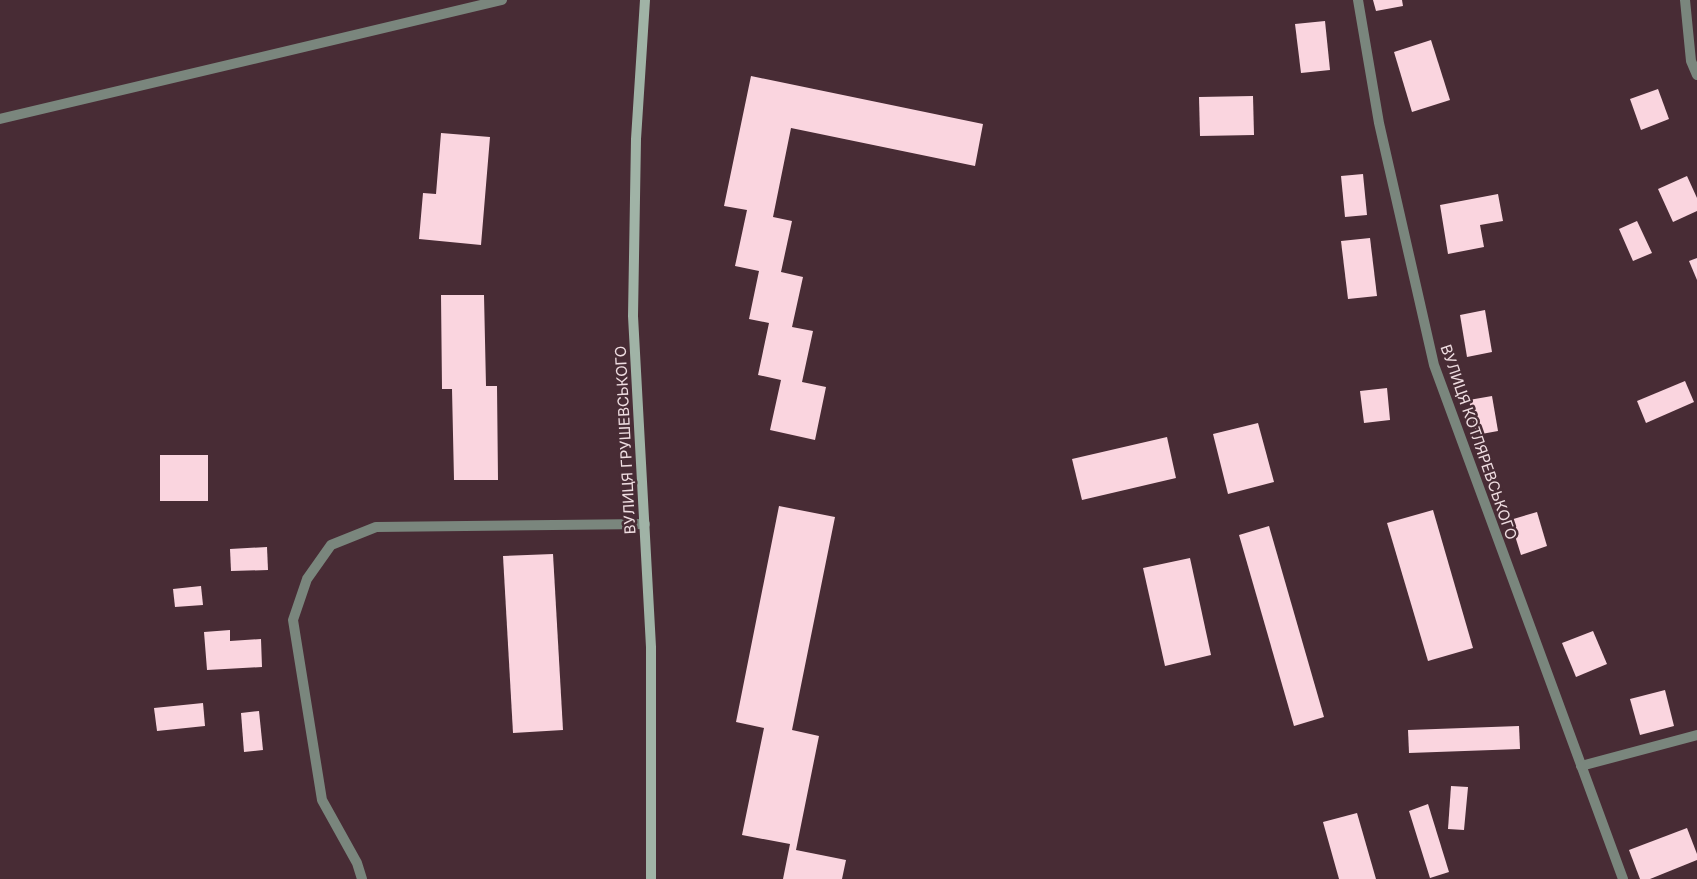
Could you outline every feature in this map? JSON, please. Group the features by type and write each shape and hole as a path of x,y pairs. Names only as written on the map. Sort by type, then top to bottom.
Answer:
{"main road":[{"name":"ВУЛИЦЯ ГРУШЕВСЬКОГО","path":"645,0 636,139 633,316 651,647 651,879"}],"street":[{"path":"0,119 502,0"},
{"name":"ВУЛИЦЯ КОТЛЯРЕВСЬКОГО","path":"1358,0 1379,123 1434,365 1623,879"},
{"path":"1685,0 1691,60 1697,75"},
{"path":"362,879 357,863 322,800 293,620 307,579 331,545 376,526 645,524"},
{"path":"1581,766 1697,736"}],"building":[{"path":"1373,0 1402,0 1403,6 1376,11"},
{"path":"1325,21 1330,70 1301,73 1295,24"},
{"path":"1431,40 1450,100 1412,112 1394,52"},
{"path":"751,76 983,124 975,166 791,128 773,217 792,221 781,272 803,277 792,327 813,331 802,382 826,387 815,440 770,430 781,380 758,375 769,323 749,319 759,271 735,266 747,210 724,206"},
{"path":"1658,89 1669,119 1641,130 1630,99"},
{"path":"1253,96 1254,135 1200,136 1199,97"},
{"path":"441,133 490,137 481,245 419,239 423,193 436,194"},
{"path":"1363,174 1367,215 1345,217 1341,176"},
{"path":"1687,176 1697,198 1697,211 1673,222 1658,189"},
{"path":"1498,194 1503,221 1480,225 1484,247 1448,254 1440,205"},
{"path":"1637,221 1652,253 1633,261 1619,229"},
{"path":"1370,238 1377,296 1348,299 1341,241"},
{"path":"1697,258 1697,280 1689,261"},
{"path":"441,295 484,295 486,386 497,386 498,480 454,480 452,389 442,389"},
{"path":"1485,310 1492,352 1467,357 1460,315"},
{"path":"1685,381 1694,402 1646,423 1637,401"},
{"path":"1387,388 1390,420 1364,423 1360,391"},
{"path":"1492,396 1498,431 1476,435 1469,400"},
{"path":"1258,423 1274,482 1228,494 1213,434"},
{"path":"1167,437 1176,478 1082,500 1072,459"},
{"path":"160,455 208,455 208,501 160,501"},
{"path":"779,506 835,517 792,730 819,736 796,850 846,860 842,879 783,879 790,844 742,835 764,728 736,722"},
{"path":"1433,510 1473,648 1428,661 1387,523"},
{"path":"1537,512 1547,546 1521,555 1510,520"},
{"path":"1269,526 1324,717 1294,726 1239,535"},
{"path":"267,547 268,570 231,571 230,549"},
{"path":"553,554 563,730 513,733 503,556"},
{"path":"1190,558 1211,655 1165,666 1143,568"},
{"path":"201,586 203,605 175,607 173,589"},
{"path":"230,630 230,641 261,639 262,667 207,670 204,632"},
{"path":"1593,631 1607,664 1576,677 1562,643"},
{"path":"1665,690 1674,726 1640,735 1630,699"},
{"path":"203,703 205,726 157,731 154,708"},
{"path":"259,711 263,750 244,752 241,713"},
{"path":"1519,726 1520,749 1409,753 1408,730"},
{"path":"1451,786 1468,787 1464,830 1448,829"},
{"path":"1428,804 1449,872 1430,878 1409,811"},
{"path":"1357,813 1376,879 1339,879 1323,822"},
{"path":"1687,828 1697,854 1697,860 1650,879 1640,879 1629,850"}]}
